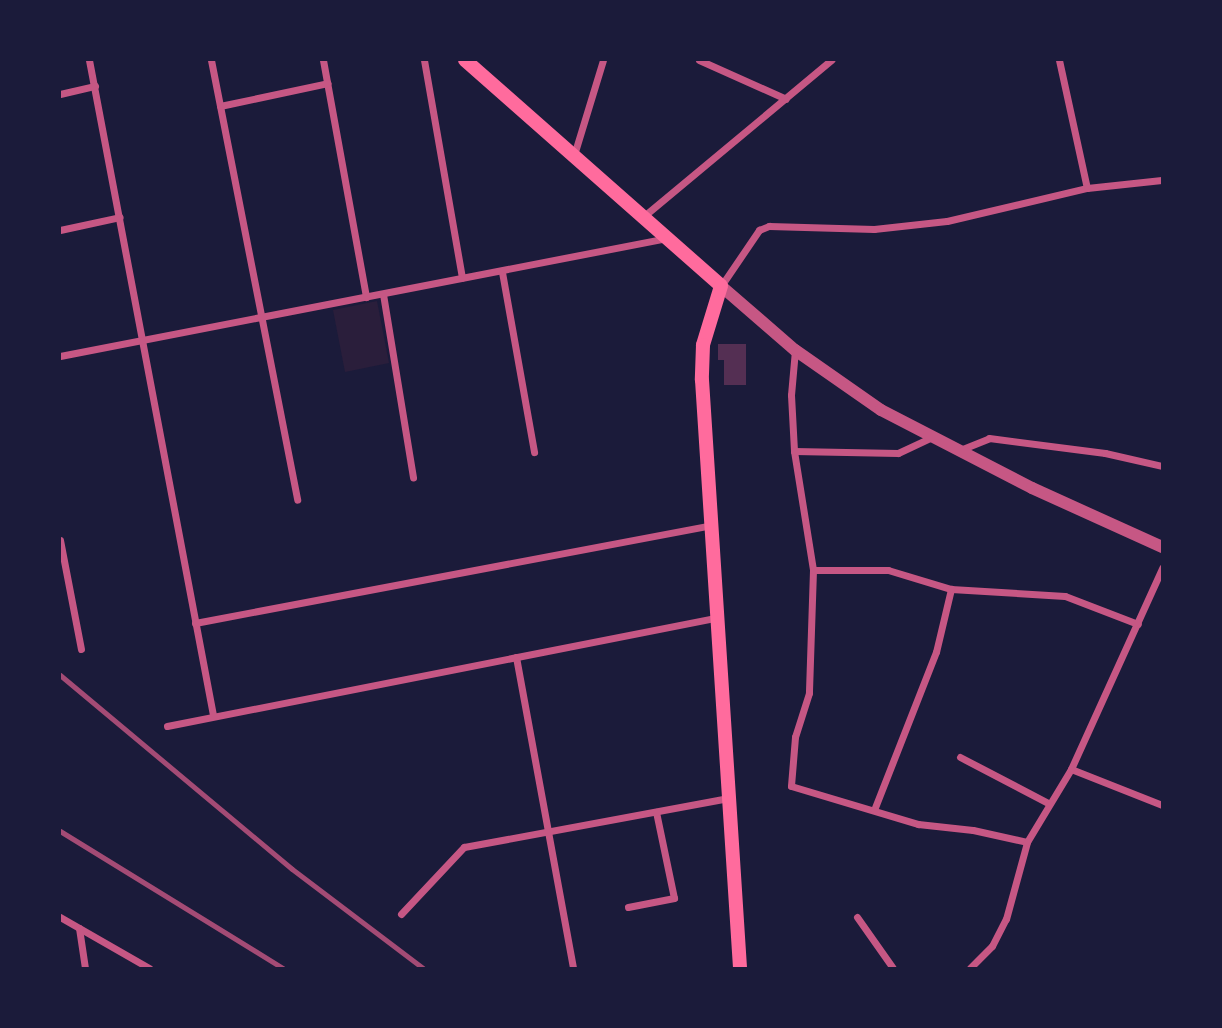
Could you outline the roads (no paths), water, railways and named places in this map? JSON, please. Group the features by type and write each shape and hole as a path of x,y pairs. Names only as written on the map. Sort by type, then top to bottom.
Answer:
{"main road":[{"path":"465,60 722,286 703,345 702,369 713,525 715,618 740,968"}],"street":[{"path":"89,60 213,715"},
{"path":"211,60 296,500"},
{"path":"324,60 366,297"},
{"path":"424,60 462,278"},
{"path":"574,155 603,60"},
{"path":"699,60 786,99"},
{"path":"645,216 831,60"},
{"path":"1059,60 1087,188"},
{"path":"220,106 328,83"},
{"path":"60,94 94,86"},
{"path":"1163,180 1087,188 947,220 874,229 769,226 759,230 722,286 795,350 881,410 1163,547"},
{"path":"60,230 120,217"},
{"path":"60,356 669,238"},
{"path":"502,272 534,452"},
{"path":"383,293 413,478"},
{"path":"795,350 791,395 794,451 813,570 809,693 795,737 791,786 918,824 1027,842"},
{"path":"794,451 898,453 934,437"},
{"path":"960,450 989,438 1105,453 1163,466"},
{"path":"195,623 713,525"},
{"path":"60,540 81,649"},
{"path":"970,968 992,946 1006,919 1027,842 1070,769 1163,568"},
{"path":"813,570 888,570 951,589 1065,596 1138,624"},
{"path":"874,810 936,652 951,589"},
{"path":"167,726 715,618"},
{"path":"516,657 573,968"},
{"path":"960,757 1048,803"},
{"path":"1070,769 1163,806"},
{"path":"401,914 464,847 728,798"},
{"path":"628,907 674,898 656,812"},
{"path":"857,916 893,968"},
{"path":"60,917 149,968"},
{"path":"79,928 85,968"}],"railway":[{"path":"60,675 292,869 423,968"},
{"path":"60,831 283,968"}]}
